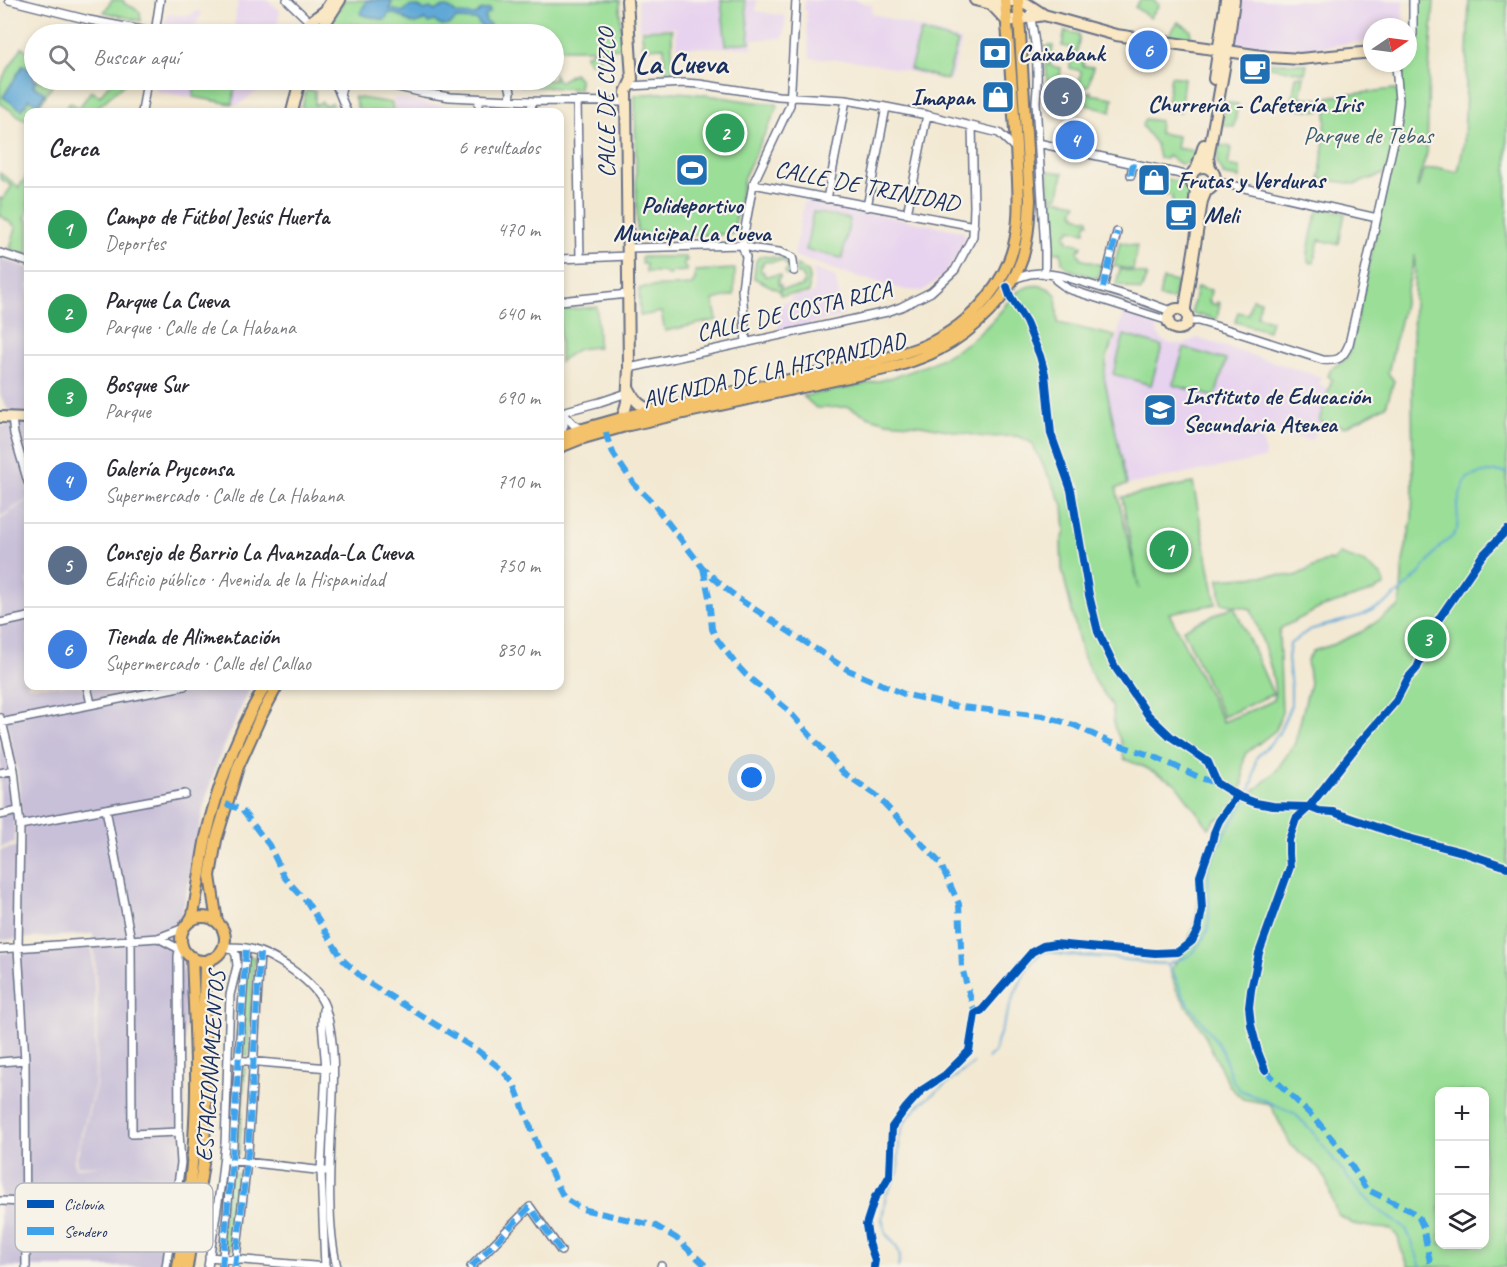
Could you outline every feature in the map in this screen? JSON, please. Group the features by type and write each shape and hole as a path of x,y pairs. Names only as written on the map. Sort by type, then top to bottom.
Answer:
{"main road":[{"name":"AVENIDA DE LA HISPANIDAD","path":"564,434 622,417 891,357 925,345 956,327 974,312 991,293 1004,272 1014,247 1017,230 1016,149 1007,128 1007,21 1000,1"},
{"name":"AVENIDA DE LA HISPANIDAD","path":"564,445 628,425 894,367 916,360 957,339 998,302 1021,262 1030,207 1025,19 1022,1"},
{"path":"191,1183 196,1077 183,951 186,925 193,915 206,837 216,800 240,734 260,690"},
{"path":"217,922 210,876 216,840 238,767 260,718 276,690"},
{"path":"183,951 198,960 210,959 218,955 225,938 217,922 208,917 198,917 186,925"},
{"path":"200,1183 206,1124 205,967 210,959"},
{"path":"178,1267 180,1252"},
{"path":"187,1267 189,1252"}],"street":[{"path":"9,0 109,24"},
{"path":"156,24 160,0"},
{"path":"287,0 317,24"},
{"path":"318,24 332,0"},
{"path":"319,24 340,0"},
{"name":"CALLE DE CUZCO","path":"622,417 627,402 629,368 626,93 632,79 632,71 627,0"},
{"path":"746,343 742,288 747,257 742,245 753,184 790,105 796,0"},
{"path":"975,0 1022,1 1044,15 1116,35 1269,57 1300,59 1363,53"},
{"path":"1201,190 1213,186 1213,174 1208,158 1223,50 1226,0"},
{"path":"1179,315 1186,298 1202,201 1201,190 1191,183 1203,148 1234,0"},
{"path":"1413,0 1413,18"},
{"path":"1007,21 1044,15"},
{"name":"AVENIDA DE LA HISPANIDAD","path":"1025,19 1034,30 1038,84 1036,102 1038,143 1046,250 1045,274"},
{"path":"1054,276 1068,289 1179,315 1328,360 1341,358 1349,344 1394,141 1399,101 1397,72"},
{"path":"629,86 684,83 789,96 846,100 927,115 972,127 1007,128 1016,149"},
{"path":"143,108 145,90"},
{"path":"288,108 292,90"},
{"path":"293,108 298,90"},
{"path":"338,90 345,108"},
{"path":"340,95 341,90"},
{"path":"411,90 450,97 479,99 626,102"},
{"path":"510,90 510,100"},
{"path":"479,99 479,108"},
{"path":"827,199 846,100"},
{"path":"531,108 532,101"},
{"path":"577,102 580,258"},
{"path":"867,207 886,107"},
{"path":"907,214 927,115"},
{"name":"CALLE DE COSTA RICA","path":"629,368 870,316 901,307 931,292 955,270 973,236 972,127"},
{"path":"1038,143 1133,163 1194,172 1202,166 1222,183 1377,218"},
{"path":"1131,175 1133,163"},
{"name":"CALLE DE TRINIDAD","path":"753,184 974,226"},
{"path":"1103,288 1117,232"},
{"path":"564,259 628,252 742,245 779,252 792,257 794,271"},
{"path":"0,253 24,261"},
{"path":"1013,279 1030,274 1062,276 1179,315"},
{"path":"564,301 628,294"},
{"path":"628,390 643,407 652,410"},
{"name":"AVENIDA DE LA HISPANIDAD","path":"564,410 590,405 628,390"},
{"path":"564,414 574,425 583,429"},
{"path":"0,417 24,418"},
{"path":"12,418 24,468"},
{"path":"0,623 24,618"},
{"path":"88,690 91,704"},
{"path":"25,1183 25,1060 18,948 20,825 14,770 1,721 163,690"},
{"path":"0,773 14,770"},
{"path":"20,825 185,794"},
{"path":"106,809 131,940 132,1134 179,1132"},
{"path":"0,815 18,812"},
{"path":"0,949 158,938 186,925"},
{"path":"158,938 183,951 179,1132 181,1164 178,1183"},
{"path":"223,947 246,948 273,958 309,984 324,1004 330,1028 331,1218 337,1267"},
{"name":"ESTACIONAMIENTOS","path":"213,1231 224,1159 230,995 237,966 233,950 223,947"},
{"path":"222,1267 232,1160 246,948"},
{"path":"236,1263 247,1162 260,953"},
{"path":"0,1062 25,1060"},
{"path":"228,1060 330,1068"},
{"path":"209,1257 223,1258 236,1263 325,1267 321,1170 330,1068"},
{"path":"224,1159 330,1172"},
{"path":"0,1201 15,1202"},
{"path":"471,1267 530,1207 561,1251"},
{"path":"26,1252 26,1267"},
{"path":"166,1267 168,1252"},
{"name":"ESTACIONAMIENTOS","path":"208,1267 210,1252"}],"shaded area":[{"path":"238,0 268,0 280,11 277,24 234,24"},
{"path":"638,0 757,0 756,11 786,16 783,38 752,40 752,48 677,47 675,27 640,29"},
{"path":"805,0 854,0 873,6 871,13 962,41 950,81 852,60 810,58 806,23 808,21 805,19 807,12 804,10"},
{"path":"1242,0 1403,0 1403,18 1363,18 1363,41 1288,50 1238,43 1236,40"},
{"path":"197,11 202,13 196,24 165,24 169,14 187,16"},
{"path":"155,90 259,90 238,105"},
{"path":"394,97 428,104 476,108 394,108"},
{"path":"804,201 962,231 966,235 953,262 941,277 923,291 906,290 794,256"},
{"path":"0,258 24,267 24,502 0,517 0,426 8,426 8,410 0,395"},
{"path":"813,269 835,277 844,316 779,331 777,304 790,301 792,296 811,295 814,291"},
{"path":"1125,310 1157,320 1155,325 1158,335 1171,344 1184,344 1197,338 1321,377 1319,384 1329,389 1314,437 1309,441 1260,426 1266,458 1127,485 1104,377"},
{"path":"24,503 24,690 249,690 218,760 204,805 177,938 184,972 185,1160 182,1182 112,1166 182,1183 15,1183 15,1252 172,1252 170,1267 0,1267 0,953 92,948 95,999 95,1085 74,1160 76,1168 107,1165 77,1166 76,1160 96,1085 97,1000 93,934 0,940 0,850 23,845 24,832 17,770 6,718 0,719 0,519"},
{"path":"0,726 10,766 15,843 0,847"}],"green space":[{"path":"112,0 123,0 125,4 140,12 141,21 104,12"},
{"path":"344,0 620,0 621,48 601,49 603,56 590,63 585,55 598,49 564,49 564,24 330,24"},
{"path":"721,0 745,0 750,42 726,45"},
{"path":"1140,0 1153,0 1159,5 1150,18 1135,7"},
{"name":"Parque de Tebas","path":"1415,0 1434,0 1427,153 1417,189 1424,170 1439,168 1458,172 1464,143 1469,0 1507,0 1507,1267 1409,1267 1398,1237 1391,1229 1353,1224 1337,1214 1320,1169 1291,1145 1270,1104 1243,1099 1230,1087 1202,1030 1176,989 1170,970 1186,949 1196,918 1206,856 1232,813 1215,820 1209,828 1175,783 1124,759 1121,742 1114,726 1112,705 1095,681 1083,656 1077,633 1062,569 1061,543 1065,532 1063,505 1032,443 1018,436 984,437 921,425 887,422 848,407 816,408 803,396 871,383 936,361 975,337 1014,295 1024,288 1033,286 1043,286 1056,295 1058,323 1115,336 1107,356 1104,377 1127,485 1116,488 1139,589 1122,497 1193,483 1216,604 1169,613 1223,722 1274,700 1275,692 1267,655 1251,609 1221,603 1219,579 1274,575 1295,576 1328,560 1333,561 1340,554 1363,562 1382,576 1385,586 1320,608 1281,628 1279,634 1282,712 1276,730 1245,754 1243,783 1236,807 1276,771 1295,743 1310,683 1307,660 1313,651 1361,632 1400,606 1403,561 1412,519 1415,255 1388,373 1394,381 1386,406 1345,427 1319,421 1332,379 1328,376 1331,369 1347,358 1351,347 1389,172 1356,184 1320,179 1328,97 1394,89 1401,98 1401,72 1417,72"},
{"path":"1178,22 1191,30 1191,38 1168,36"},
{"path":"672,29 672,76 666,77 664,47 643,48 642,30"},
{"path":"921,31 958,42 947,80 910,69"},
{"path":"1065,31 1079,34 1076,55 1084,56 1083,66 1093,67 1089,85 1084,88 1079,88 1081,71 1070,68 1072,48 1062,46"},
{"path":"1047,46 1053,46 1050,66 1061,68 1059,85 1047,82 1045,50"},
{"path":"22,47 24,48 24,90 49,90 38,108 24,108 24,119 0,103 0,82"},
{"path":"1258,62 1307,64 1305,73 1259,65"},
{"path":"574,73 580,80 579,89 564,88 564,79"},
{"path":"1171,76 1184,78 1180,112 1166,110"},
{"path":"1296,76 1304,76 1300,97 1319,99 1320,111 1291,108"},
{"path":"104,90 117,90 97,108 79,108 91,91 100,96"},
{"path":"194,90 234,90 233,104 193,97"},
{"path":"306,90 315,91 315,105 322,102 325,106 332,103 334,108 302,108"},
{"path":"1091,91 1091,94 1113,98 1111,112 1064,98 1066,92"},
{"name":"Polideportivo Municipal La Cueva","path":"673,92 777,104 778,106 744,177 733,234 644,237 644,232 637,232 635,95"},
{"path":"354,97 392,103 393,108 358,108"},
{"path":"70,102 79,108 66,108"},
{"path":"1226,103 1238,104 1234,127 1222,125"},
{"path":"1145,119 1160,121 1159,133 1178,136 1176,148 1196,151 1192,159 1181,164 1168,156 1166,159 1159,158 1156,144 1142,126"},
{"path":"1219,145 1231,147 1228,166 1240,168 1240,178 1223,175 1217,163"},
{"path":"1048,171 1063,173 1059,196 1050,196"},
{"path":"0,173 19,187 24,180 24,254 10,249 16,227 0,215 0,198 3,199 12,186 0,178"},
{"path":"1165,179 1185,183 1190,193 1187,213 1169,209 1173,201 1172,196 1162,194"},
{"path":"1050,198 1077,203 1073,212 1076,213 1075,216 1089,219 1085,232 1070,229 1065,238 1068,242 1082,245 1078,254 1080,259 1101,265 1098,279 1068,269 1062,262 1061,252 1053,252"},
{"path":"1323,208 1345,213 1339,243 1319,240 1314,262 1311,263 1308,257 1311,235 1317,215"},
{"path":"813,212 850,219 842,258 806,250"},
{"path":"1120,242 1137,246 1133,270 1114,266"},
{"path":"760,256 789,259 790,274 786,275 785,271 788,270 784,261 763,262 761,266 764,276 780,275 778,285 781,285 781,289 803,287 802,284 805,284 802,274 796,274 796,265 809,273 809,293 780,295 780,291 754,278 756,261"},
{"path":"686,257 684,267 687,271 671,272 671,275 667,275 666,272 646,272 646,264 642,264 641,258"},
{"path":"735,269 734,295 713,300 717,320 665,331 661,312 640,316 639,289 693,285 695,271"},
{"path":"1120,269 1147,275 1141,291 1116,284"},
{"path":"1163,279 1177,282 1173,300 1159,297"},
{"path":"1197,287 1211,290 1210,303 1216,305 1217,302 1220,303 1217,319 1193,314"},
{"path":"1252,299 1261,301 1257,316 1271,320 1268,331 1235,322 1238,312 1248,314"},
{"path":"597,307 598,347 577,350 564,359 564,310"},
{"path":"1124,335 1162,346 1151,385 1113,374"},
{"path":"1184,348 1226,360 1215,397 1173,385"},
{"path":"1234,606 1273,694 1223,717 1183,629"},
{"path":"245,955 254,957 248,1056 238,1054"},
{"path":"236,1067 245,1068 239,1154 229,1153"},
{"path":"230,1173 239,1174 230,1249 218,1247"}],"water":[{"path":"367,0 389,0 392,2 390,9 403,12 413,6 424,10 430,8 435,11 446,7 452,9 456,14 476,15 480,11 490,9 485,19 490,24 479,24 476,20 456,19 451,24 439,24 435,21 428,23 425,20 414,24 399,15 389,13 385,20 360,13"},
{"path":"23,65 24,90 40,90 45,93 38,105 29,99 22,110 3,97"}],"waterway":[{"path":"988,1058 995,1051 1013,998 1025,972 1040,954 1048,951 1063,955 1167,964 1189,956 1208,929 1208,867 1224,835 1247,798 1253,782 1256,758 1279,733 1291,705 1288,658 1290,644 1309,630 1360,616 1383,605 1401,591 1420,573 1440,546 1457,530 1457,507 1467,478 1487,473 1507,473"},
{"path":"1167,964 1183,996 1223,1053 1232,1080 1240,1090 1294,1113 1311,1130 1354,1186 1375,1207 1406,1229 1421,1267"},
{"path":"898,1267 900,1256 897,1247 886,1234 882,1219 886,1195 898,1172 899,1138 905,1121 921,1103 974,1063"}],"marked path":[{"path":"1131,175 1133,163"},
{"path":"1103,288 1117,232"},
{"path":"606,432 614,455 634,484 652,502 703,568 739,599 848,670 904,694 953,706 1043,716 1074,725 1109,742 1153,756 1217,783"},
{"path":"703,568 712,629 735,663 787,709 844,773 876,795 940,863 959,904 962,968 975,1014 974,1019"},
{"path":"226,804 242,810 269,845 285,878 307,902 343,960 367,982 477,1050 501,1069 514,1084 539,1149 564,1198 582,1209 656,1226 676,1238 707,1267"},
{"path":"222,1267 232,1160 246,948"},
{"path":"235,1267 248,1152 260,953"},
{"path":"1265,1070 1317,1121 1343,1152 1366,1189 1411,1211 1419,1218 1431,1267"},
{"path":"471,1267 530,1207 561,1251"}],"cycle path":[{"path":"1007,287 1026,322 1045,374 1051,434 1071,490 1089,595 1098,632 1115,667 1148,715 1170,736 1208,762 1217,783 1240,797 1273,806 1309,807 1319,811 1333,812 1405,837 1507,867"},
{"path":"1265,1070 1251,1025 1249,1007 1251,990 1259,953 1290,867 1289,840 1296,819 1309,807 1396,701 1408,678 1417,668 1436,623 1482,556 1507,530"},
{"path":"874,1267 875,1260 866,1225 875,1197 890,1175 892,1127 922,1090 945,1075 969,1051 975,1014 982,1010 1032,952 1043,946 1055,944 1155,953 1178,952 1192,941 1198,930 1202,910 1200,876 1219,821 1237,795"}],"place":[{"name":"Tienda de Alimentación","path":"1148,50"},
{"name":"Caixabank","path":"995,53"},
{"name":"Churrería - Cafetería Iris","path":"1255,69"},
{"name":"Imapan","path":"998,97"},
{"name":"Consejo de Barrio La Avanzada-La Cueva","path":"1063,97"},
{"name":"Parque La Cueva","path":"725,133"},
{"name":"Galería Pryconsa","path":"1075,140"},
{"name":"Polideportivo Municipal La Cueva","path":"692,170"},
{"name":"Frutas y Verduras","path":"1154,180"},
{"name":"Meli","path":"1181,215"},
{"name":"Instituto de Educación Secundaria Atenea","path":"1160,410"},
{"name":"Campo de Fútbol Jesús Huerta","path":"1169,550"},
{"name":"Bosque Sur","path":"1427,639"}],"district":[{"name":"La Cueva","path":"681,63"}]}
